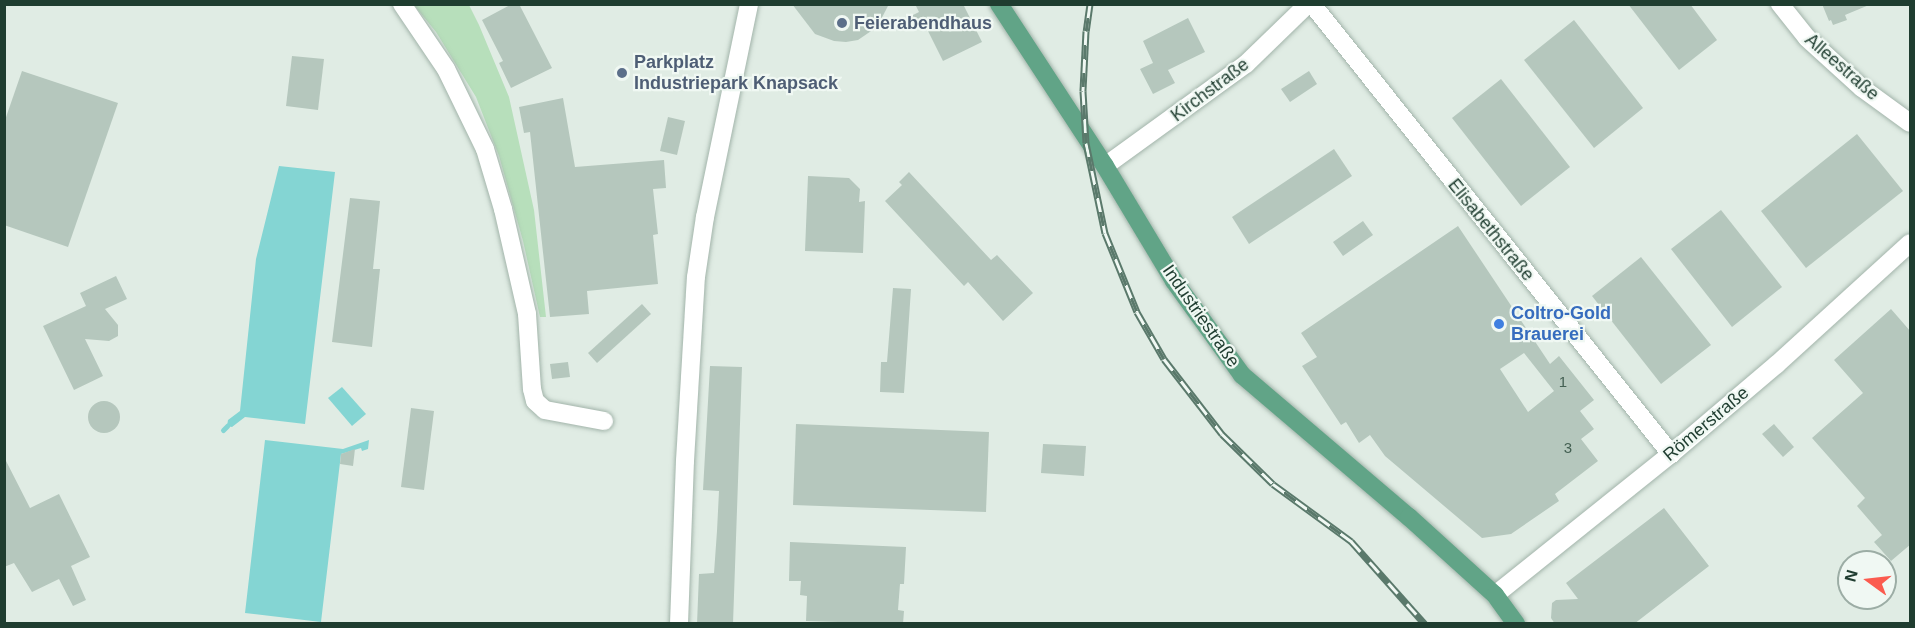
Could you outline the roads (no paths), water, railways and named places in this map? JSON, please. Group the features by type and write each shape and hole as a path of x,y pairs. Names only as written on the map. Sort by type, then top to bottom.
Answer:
{"main road":[{"name":"Industriestraße","path":"999,4 1104,166 1174,281 1242,375 1409,518 1495,596 1516,624"}],"street":[{"path":"402,4 446,69 485,149 503,209 525,303 535,401 545,410 604,421"},
{"path":"679,624 685,461 696,277 705,217 749,4"},
{"name":"Kirchstraße","path":"1104,166 1229,77 1310,4"},
{"name":"Elisabethstraße","path":"1310,4 1671,454"},
{"name":"Alleestraße","path":"1780,4 1807,38 1854,81 1911,123"},
{"name":"Römerstraße","path":"1495,596 1671,454 1776,365 1911,243"}],"water":[{"path":"279,166 335,172 305,424 245,417 232,427 227,426 228,420 240,411 256,259"},
{"path":"342,387 366,414 352,426 328,398"},
{"path":"265,440 343,449 369,440 368,449 362,451 361,448 341,454 321,622 245,613"}],"waterway":[{"path":"223,430 227,426"}],"railway":[{"path":"1090,4 1086,31 1083,91 1086,143 1105,233 1137,312 1164,359 1222,434 1273,484 1351,541 1425,624"}],"place":[{"name":"Feierabendhaus","path":"842,23"},
{"name":"Parkplatz Industriepark Knapsack","path":"622,73"},
{"name":"Coltro-Gold Brauerei","path":"1499,324"}]}
